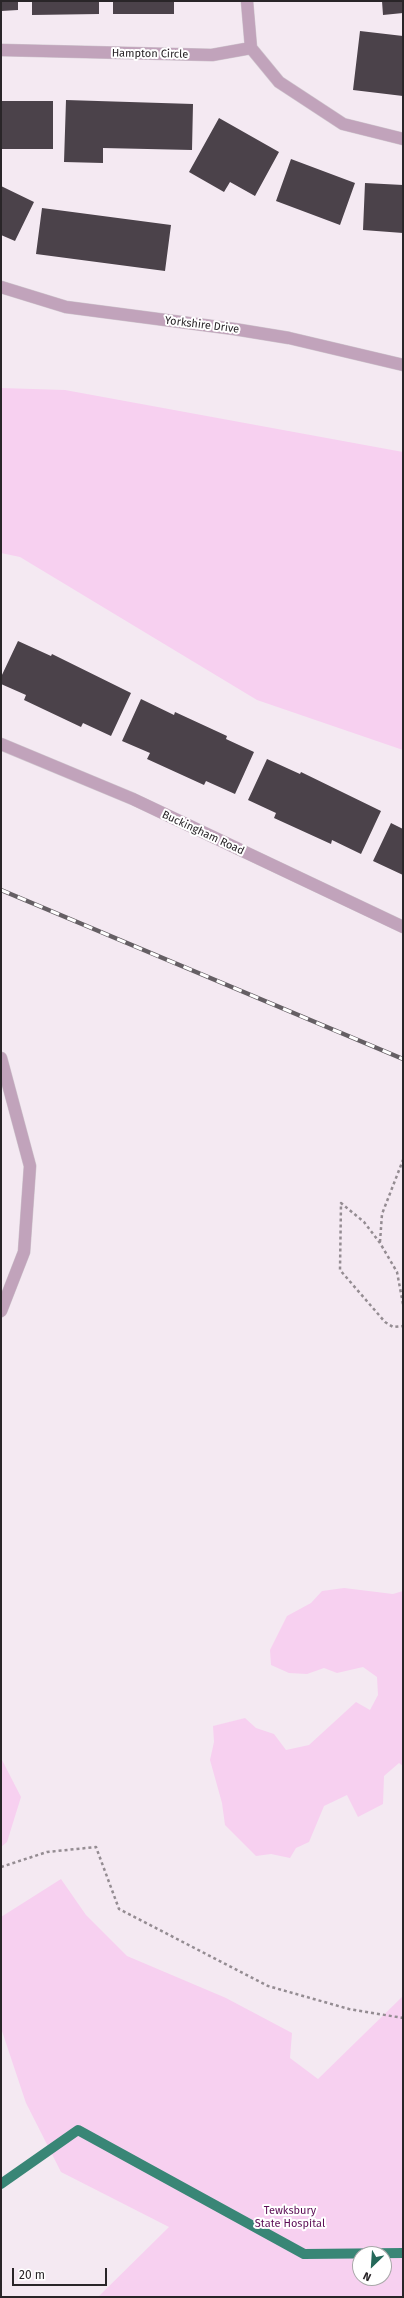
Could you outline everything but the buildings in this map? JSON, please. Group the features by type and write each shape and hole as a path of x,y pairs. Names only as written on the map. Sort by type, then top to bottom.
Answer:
{"street":[{"path":"247,1 251,48 279,82 343,124 403,139"},
{"name":"Hampton Circle","path":"1,50 212,55 251,48"},
{"name":"Yorkshire Drive","path":"1,287 66,307 234,329 289,338 403,365"},
{"name":"Buckingham Road","path":"1,744 133,799 403,927"},
{"path":"1,1058 30,1166 24,1252 1,1312"}],"path":[{"path":"380,1243 382,1214 403,1160"},
{"path":"403,1304 397,1272 380,1243 364,1222 341,1203 340,1270 385,1322 393,1327 403,1326"},
{"path":"1,1867 47,1852 96,1847 120,1909 268,1986 349,2009 403,2018"}],"green space":[{"path":"1,388 65,390 403,452 403,750 257,700 20,557 1,553"},
{"path":"344,1588 393,1594 403,1591 403,1766 399,1763 384,1776 383,1804 358,1817 347,1795 324,1806 309,1842 296,1848 290,1858 271,1854 256,1856 225,1825 222,1803 210,1760 214,1742 213,1726 245,1718 256,1728 274,1734 286,1750 309,1745 356,1702 370,1710 378,1695 377,1677 363,1667 337,1673 324,1668 307,1674 289,1673 271,1665 270,1650 287,1616 311,1603 322,1591"},
{"path":"1,1758 21,1797 7,1842 1,1847"},
{"name":"Tewksbury State Hospital","path":"61,1879 86,1915 127,1956 226,1998 292,2033 290,2058 318,2079 403,1996 403,2297 98,2297 169,2227 61,2172 26,2103 1,2028 1,1917"}],"waterway":[{"path":"1,2184 78,2130 304,2254 403,2253"}],"railway":[{"path":"1,890 403,1059"}]}
